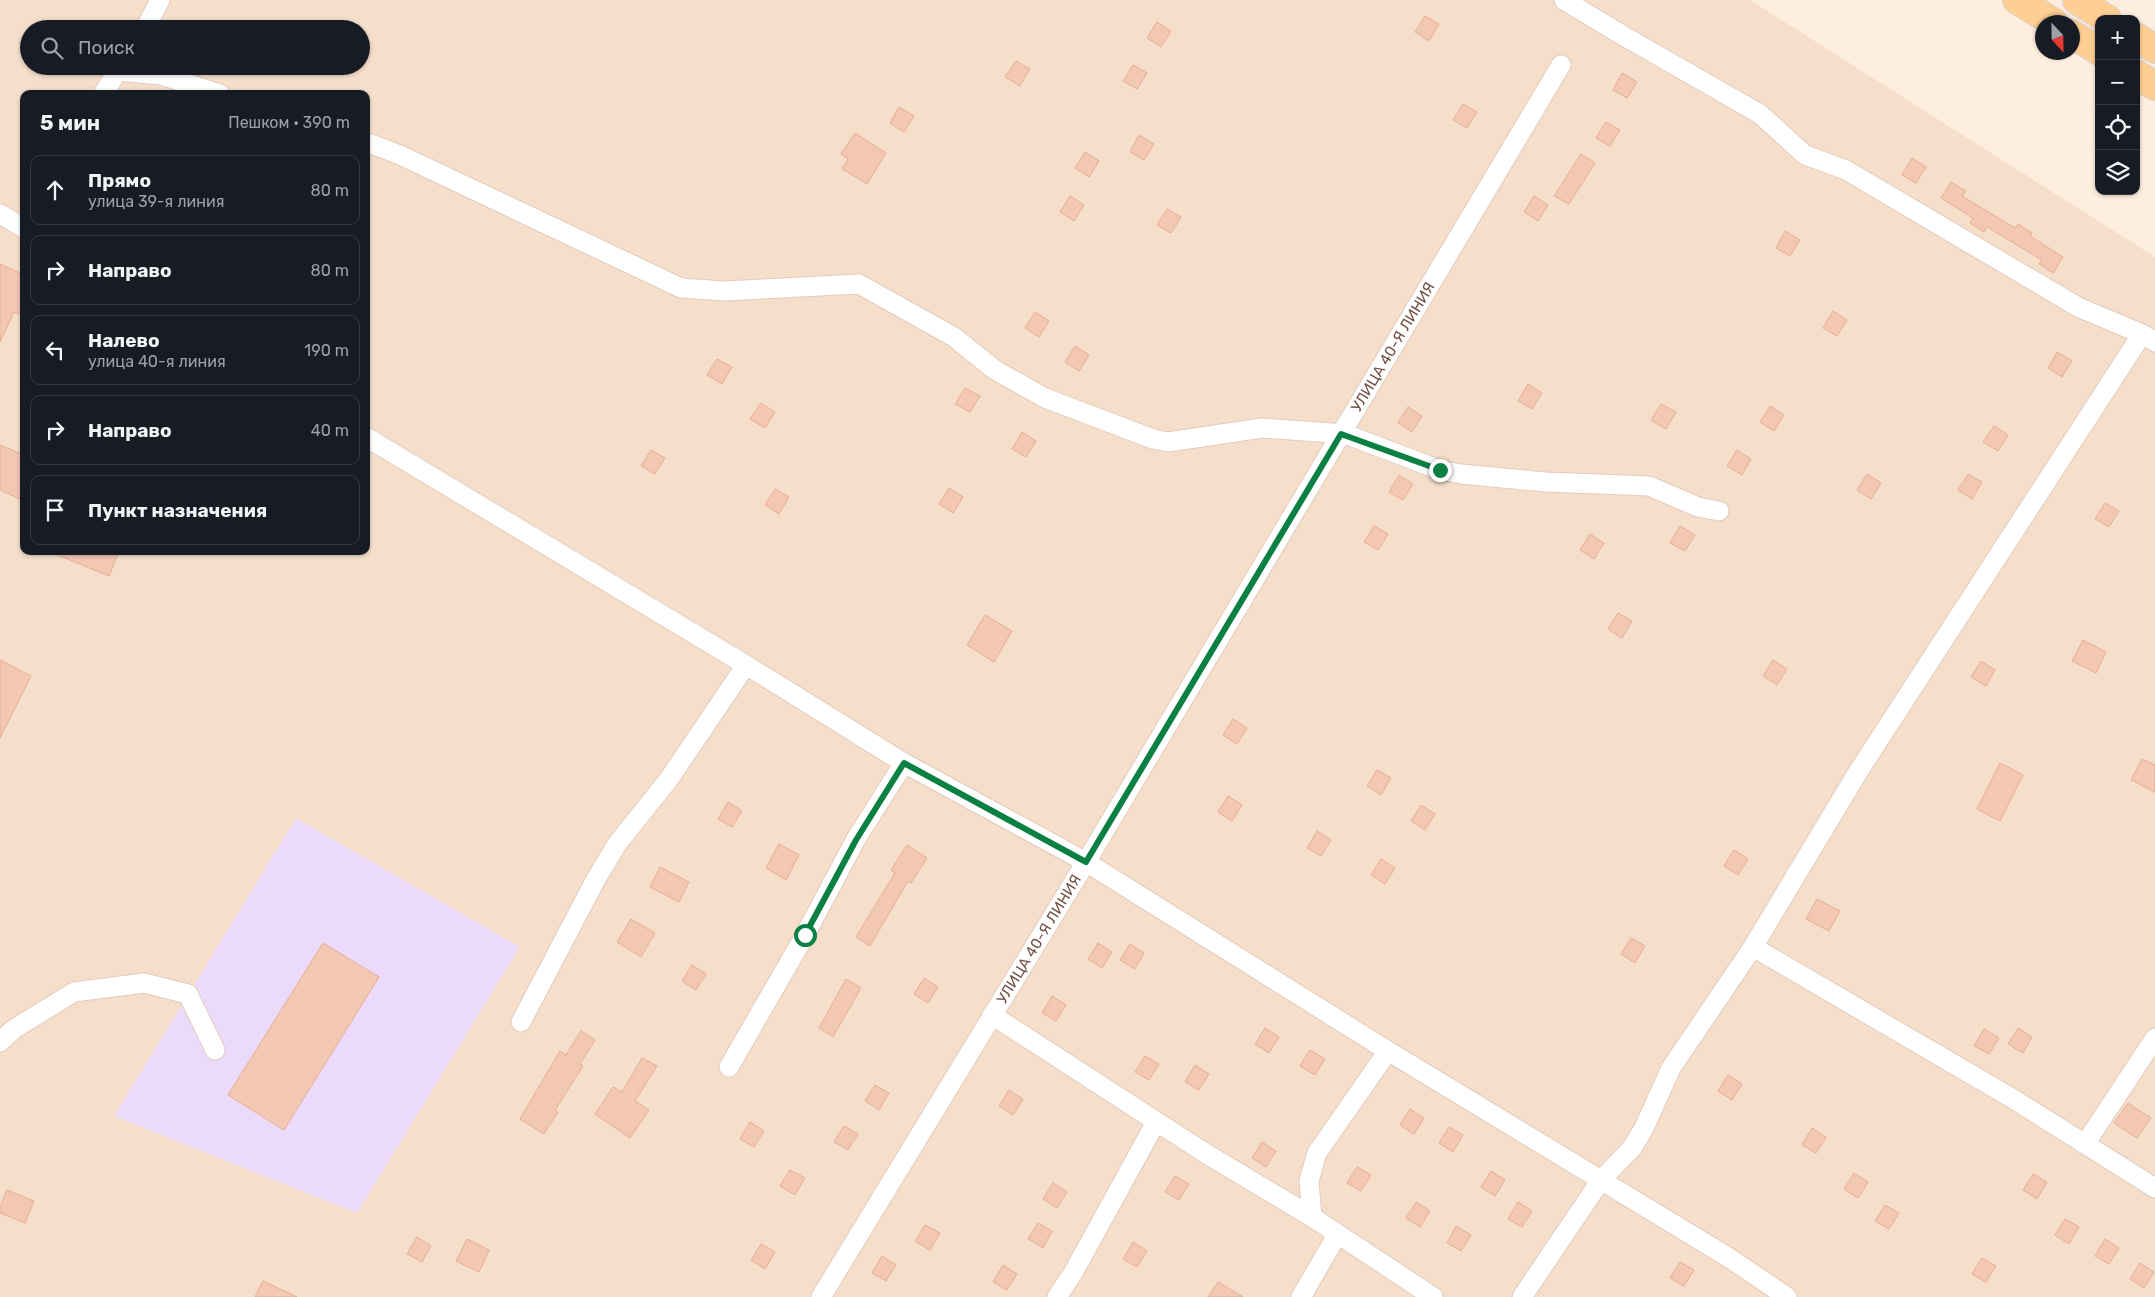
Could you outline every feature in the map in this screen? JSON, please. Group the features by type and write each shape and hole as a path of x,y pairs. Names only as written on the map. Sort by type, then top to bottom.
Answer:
{"main road":[{"path":"2017,0 2042,15"},
{"path":"2077,0 2101,15"},
{"path":"2080,39 2095,48"},
{"path":"2140,40 2155,49"},
{"path":"2140,77 2155,86"}],"street":[{"path":"150,20 160,0"},
{"path":"1522,1297 1601,1180 1632,1148 1644,1128 1671,1068 1753,947 1858,772 2148,338 2078,307 1846,170 1805,155 1760,114 1564,0"},
{"name":"УЛИЦА 40-Я ЛИНИЯ","path":"821,1297 1086,862 1561,65"},
{"path":"106,90 115,75"},
{"path":"161,75 208,90"},
{"path":"370,143 400,154 681,288 724,291 859,284 954,337 995,370 1044,398 1153,439 1168,442 1262,428 1341,434 1440,470 1461,474 1546,482 1649,486 1698,507 1719,511"},
{"path":"0,214 20,222"},
{"path":"370,439 746,665 904,763 1086,862 1388,1051 1728,1258 1787,1297"},
{"path":"521,1022 596,879 617,844 668,778 746,665"},
{"path":"729,1067 805,935 856,840 904,763"},
{"path":"1753,947 2007,1095 2155,1188"},
{"path":"0,1042 14,1029 74,992 144,983 188,994 215,1050"},
{"path":"992,1015 1156,1122 1312,1217 1336,1235 1433,1297"},
{"path":"2085,1144 2155,1038"},
{"path":"1312,1217 1309,1181 1317,1154 1388,1051"},
{"path":"1056,1297 1073,1272 1156,1122"},
{"path":"1301,1297 1336,1235"}],"shaded area":[{"path":"0,0 1750,0 2155,257 2155,1297 0,1297"},
{"path":"296,818 520,947 357,1213 114,1116"}],"building":[{"path":"1425,16 1439,24 1429,41 1415,32"},
{"path":"1157,22 1171,31 1161,47 1147,38"},
{"path":"1016,61 1030,69 1020,86 1005,77"},
{"path":"1133,65 1147,73 1137,89 1123,81"},
{"path":"1622,73 1637,82 1627,98 1613,90"},
{"path":"1463,104 1477,112 1467,128 1453,120"},
{"path":"899,107 914,116 904,132 890,123"},
{"path":"1606,122 1620,130 1610,146 1596,138"},
{"path":"855,133 886,153 867,184 842,169 848,159 841,154"},
{"path":"1139,135 1154,144 1144,160 1130,152"},
{"path":"1085,152 1099,161 1089,177 1075,168"},
{"path":"1581,154 1595,163 1569,204 1554,196"},
{"path":"1912,158 1926,167 1916,183 1902,175"},
{"path":"1951,182 1966,191 1962,196 2015,228 2018,224 2032,233 2030,236 2063,257 2053,273 2039,264 2042,260 1987,227 1984,232 1970,223 1973,218 1941,198"},
{"path":"1070,196 1084,205 1074,221 1060,212"},
{"path":"1534,196 1548,205 1538,221 1524,212"},
{"path":"1167,209 1181,217 1171,233 1157,225"},
{"path":"1785,231 1800,240 1790,256 1776,248"},
{"path":"0,264 20,273 20,314 14,312 0,342"},
{"path":"1833,311 1847,320 1837,336 1823,328"},
{"path":"1035,312 1049,321 1039,337 1025,328"},
{"path":"1075,346 1089,355 1079,371 1065,362"},
{"path":"2057,352 2072,361 2062,377 2048,368"},
{"path":"717,359 732,367 722,384 707,375"},
{"path":"1528,384 1542,393 1532,409 1518,401"},
{"path":"965,388 980,396 970,412 955,404"},
{"path":"761,403 775,412 765,428 750,419"},
{"path":"1661,404 1676,412 1666,429 1651,420"},
{"path":"1770,406 1784,415 1774,431 1760,422"},
{"path":"1408,407 1422,416 1412,432 1398,423"},
{"path":"1994,426 2008,435 1998,451 1983,442"},
{"path":"1022,432 1036,441 1026,457 1012,449"},
{"path":"0,445 20,453 20,499 0,490"},
{"path":"651,450 665,458 655,474 641,466"},
{"path":"1737,450 1751,459 1742,475 1727,466"},
{"path":"1867,474 1881,483 1871,499 1857,490"},
{"path":"1968,474 1982,482 1972,499 1958,490"},
{"path":"1399,475 1413,484 1403,500 1389,492"},
{"path":"949,488 963,497 953,513 939,504"},
{"path":"775,489 789,497 779,514 765,505"},
{"path":"2105,503 2119,511 2109,527 2095,519"},
{"path":"1374,526 1388,534 1378,550 1364,542"},
{"path":"1680,526 1695,535 1685,551 1670,543"},
{"path":"1590,534 1604,543 1594,559 1580,550"},
{"path":"58,555 117,555 109,576"},
{"path":"1618,613 1632,621 1622,638 1608,629"},
{"path":"985,615 1012,631 994,662 967,645"},
{"path":"2083,640 2106,652 2096,673 2072,661"},
{"path":"0,660 31,676 0,738"},
{"path":"1773,660 1787,669 1777,685 1763,676"},
{"path":"1981,661 1995,670 1986,686 1971,677"},
{"path":"1233,719 1247,728 1237,744 1223,735"},
{"path":"2142,759 2155,765 2155,792 2131,780"},
{"path":"2000,763 2023,775 2000,821 1977,809"},
{"path":"1377,770 1391,778 1381,795 1367,786"},
{"path":"1228,796 1242,805 1232,821 1218,812"},
{"path":"728,802 742,811 732,827 718,819"},
{"path":"1421,805 1435,814 1425,830 1411,821"},
{"path":"1317,831 1331,840 1321,856 1307,848"},
{"path":"779,844 799,855 786,880 766,868"},
{"path":"907,845 927,858 911,883 908,881 870,946 856,937 895,873 891,870"},
{"path":"1734,850 1748,859 1738,875 1724,866"},
{"path":"1381,859 1395,868 1385,884 1371,875"},
{"path":"660,867 689,882 679,902 650,887"},
{"path":"1817,899 1840,911 1829,931 1806,919"},
{"path":"631,919 655,933 641,957 617,942"},
{"path":"1631,938 1645,946 1635,963 1621,954"},
{"path":"323,943 379,977 284,1130 228,1095"},
{"path":"1098,943 1112,952 1102,968 1088,959"},
{"path":"1130,944 1144,953 1135,969 1120,960"},
{"path":"692,965 706,974 696,990 682,981"},
{"path":"924,978 938,987 928,1003 914,994"},
{"path":"846,979 861,988 833,1037 819,1028"},
{"path":"1052,996 1066,1005 1056,1021 1042,1013"},
{"path":"1265,1028 1279,1037 1269,1053 1255,1044"},
{"path":"2018,1028 2032,1037 2023,1053 2008,1044"},
{"path":"1984,1029 1999,1038 1989,1054 1974,1046"},
{"path":"581,1031 595,1040 580,1064 583,1066 555,1110 558,1112 544,1134 520,1119 560,1051 566,1055"},
{"path":"1310,1050 1325,1059 1315,1075 1300,1066"},
{"path":"1145,1056 1159,1064 1149,1080 1135,1072"},
{"path":"642,1058 657,1066 635,1101 649,1110 630,1138 595,1114 613,1087 622,1092"},
{"path":"1195,1065 1209,1074 1199,1090 1185,1082"},
{"path":"1728,1075 1742,1084 1732,1100 1718,1091"},
{"path":"875,1085 889,1093 879,1110 865,1101"},
{"path":"1009,1090 1023,1099 1013,1115 999,1106"},
{"path":"2128,1103 2151,1118 2137,1138 2114,1123"},
{"path":"1410,1109 1424,1118 1414,1134 1400,1125"},
{"path":"750,1122 764,1131 754,1147 740,1139"},
{"path":"844,1126 858,1134 848,1150 834,1142"},
{"path":"1449,1127 1463,1135 1453,1152 1439,1143"},
{"path":"1812,1128 1826,1137 1816,1153 1802,1145"},
{"path":"1262,1142 1276,1151 1266,1167 1252,1158"},
{"path":"1357,1167 1371,1175 1361,1191 1347,1183"},
{"path":"790,1170 805,1178 795,1195 780,1186"},
{"path":"1491,1171 1505,1180 1495,1196 1481,1187"},
{"path":"1854,1173 1868,1182 1858,1198 1844,1189"},
{"path":"2033,1174 2047,1182 2037,1199 2023,1190"},
{"path":"1175,1176 1189,1184 1179,1200 1165,1192"},
{"path":"1053,1183 1067,1192 1057,1208 1043,1199"},
{"path":"7,1190 34,1201 25,1223 0,1213 0,1207"},
{"path":"1416,1202 1430,1211 1420,1227 1406,1218"},
{"path":"1518,1202 1532,1211 1522,1227 1508,1219"},
{"path":"1885,1205 1899,1213 1889,1229 1875,1221"},
{"path":"2065,1219 2079,1227 2069,1244 2055,1235"},
{"path":"1038,1223 1052,1231 1043,1248 1028,1239"},
{"path":"925,1225 940,1233 930,1250 915,1241"},
{"path":"1456,1226 1471,1235 1461,1251 1447,1243"},
{"path":"417,1237 431,1246 422,1262 407,1254"},
{"path":"467,1239 489,1250 479,1272 456,1261"},
{"path":"2105,1239 2119,1248 2109,1264 2095,1256"},
{"path":"1133,1242 1147,1251 1137,1267 1123,1259"},
{"path":"761,1244 775,1252 765,1269 751,1260"},
{"path":"882,1256 896,1265 886,1281 872,1273"},
{"path":"1982,1258 1996,1266 1986,1282 1972,1274"},
{"path":"1680,1262 1694,1270 1684,1286 1670,1278"},
{"path":"2140,1263 2154,1272 2144,1288 2130,1279"},
{"path":"1003,1265 1017,1274 1007,1290 993,1282"},
{"path":"263,1281 297,1297 255,1297"},
{"path":"1218,1282 1243,1297 1208,1297"}],"route":[{"path":"805,935 856,840 904,763 1086,862 1341,434 1440,470"}]}
